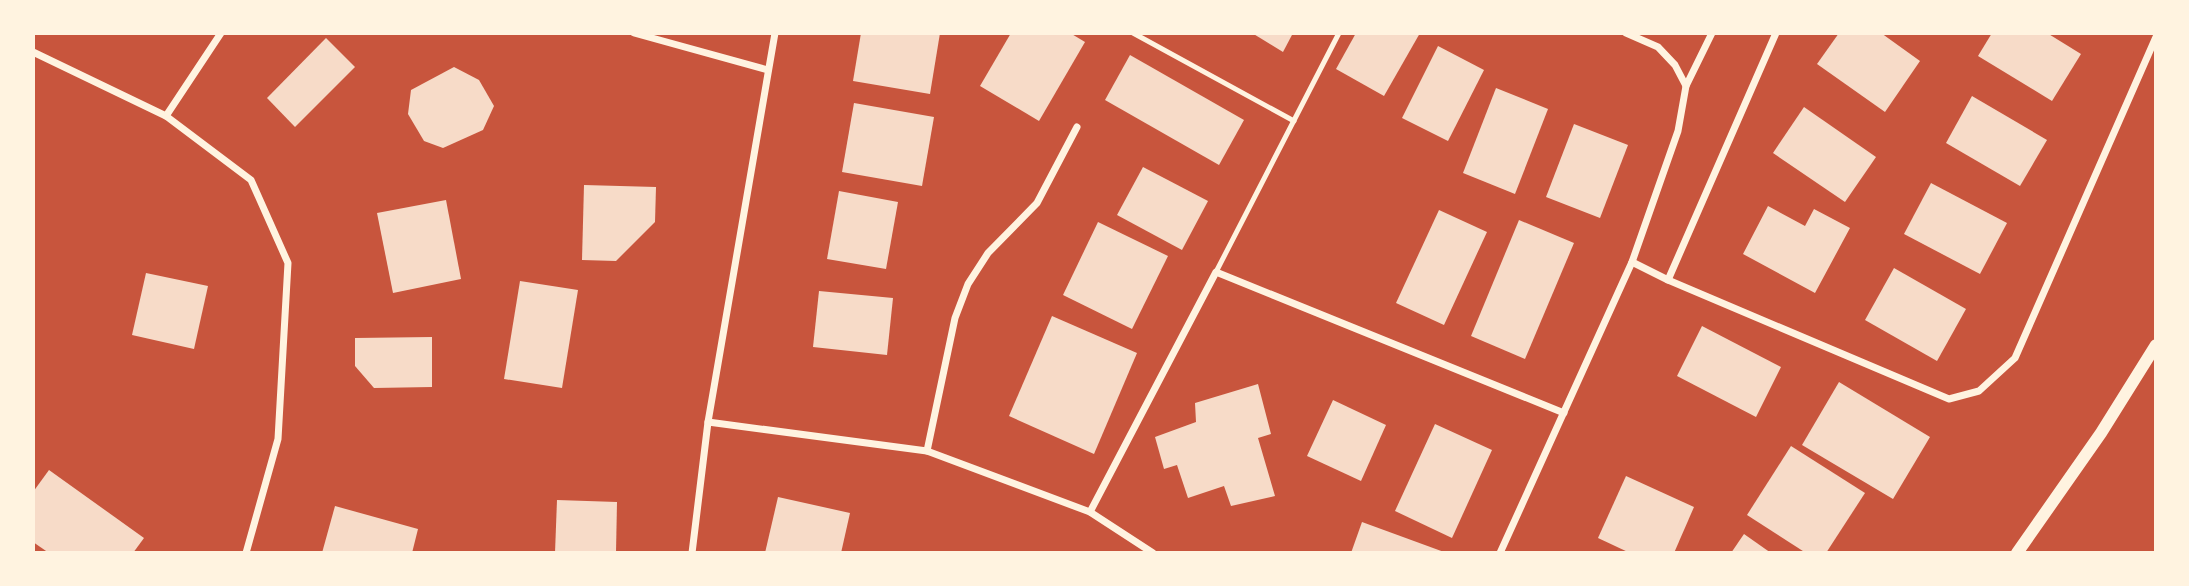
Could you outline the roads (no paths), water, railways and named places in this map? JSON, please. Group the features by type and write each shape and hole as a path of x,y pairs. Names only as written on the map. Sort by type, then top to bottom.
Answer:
{"street":[{"path":"166,116 221,33"},
{"path":"634,33 768,70"},
{"path":"692,553 708,422 775,33"},
{"path":"1626,33 1658,47 1675,65 1686,86"},
{"path":"1500,553 1632,262 1678,131 1686,86 1713,33"},
{"path":"1668,280 1776,33"},
{"path":"1632,262 1668,280 1950,399 1979,391 2015,358 2156,37"},
{"path":"33,52 166,116 251,180 288,263 278,439 247,553"},
{"path":"927,451 955,318 968,284 988,253 1037,203 1077,128"},
{"path":"1090,512 1216,272 1564,413"},
{"path":"2017,553 2101,433 2156,345"},
{"path":"708,422 927,451 1090,512 1153,553"}],"lane":[{"path":"1133,33 1294,121"},
{"path":"1216,272 1339,33"}]}
